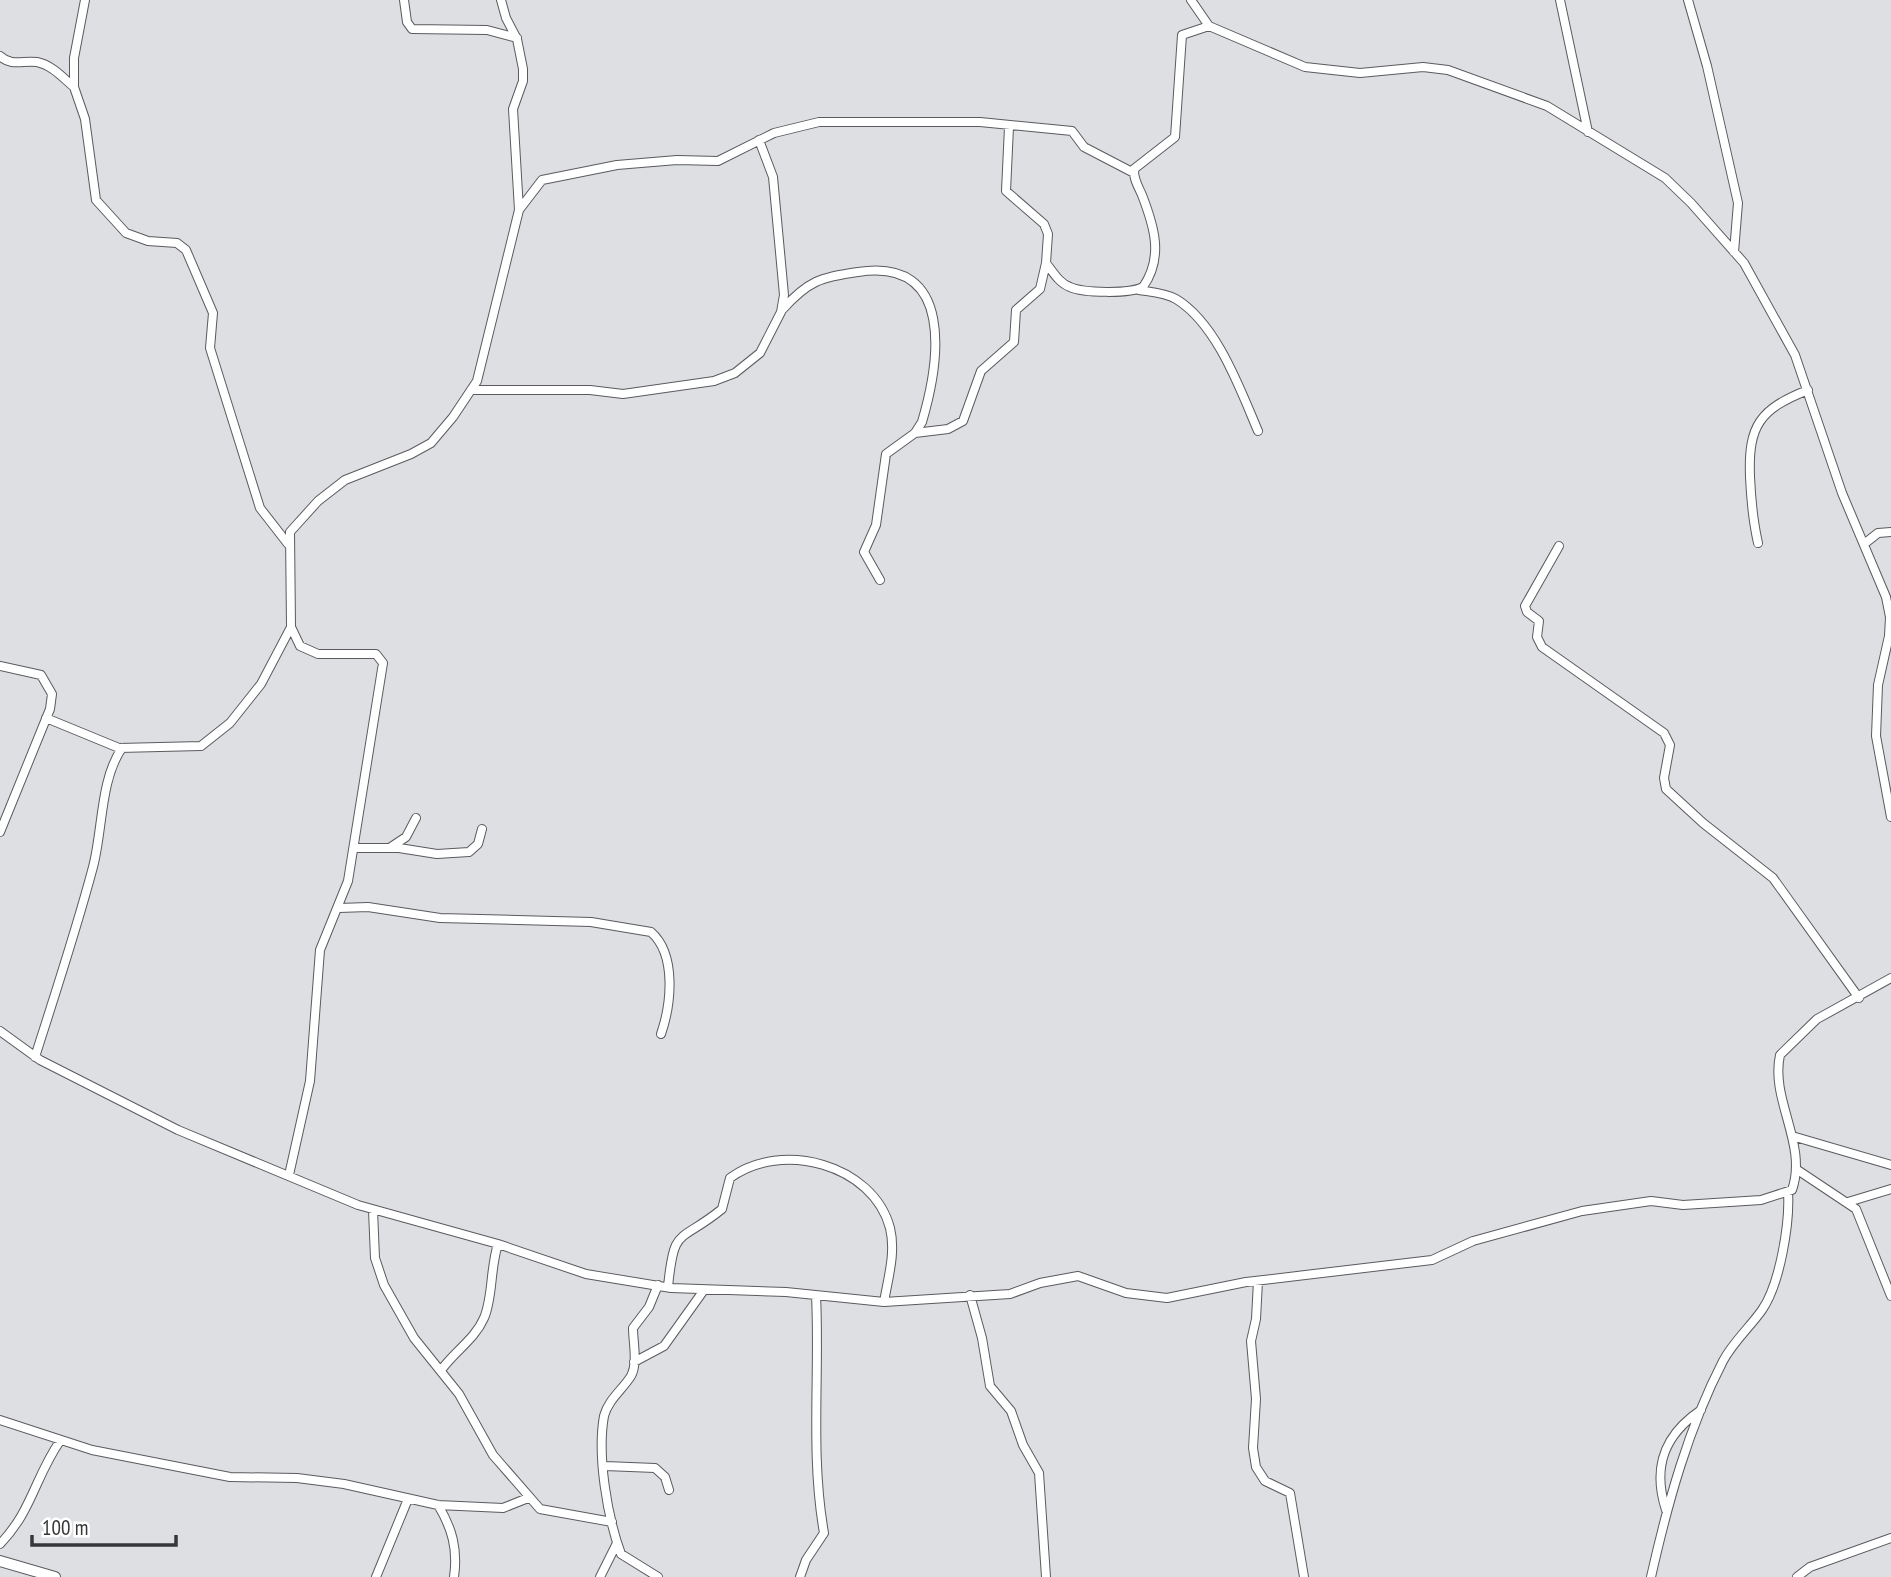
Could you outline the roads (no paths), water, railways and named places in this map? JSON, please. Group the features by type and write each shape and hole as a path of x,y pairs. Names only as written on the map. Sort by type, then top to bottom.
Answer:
{"street":[{"path":"85,0 75,58 74,88 85,119 99,205 125,233 148,241 177,243 186,250 213,313 210,348 260,509 288,544"},
{"path":"404,0 407,22 412,29 487,30 517,39"},
{"path":"289,1175 310,1081 320,950 325,931 339,908 355,848 383,661 376,654 310,652 300,646 291,627 291,564 288,544 290,531 298,520 345,480 411,454 431,443 477,381 496,313 519,210 513,109 523,81 523,69 517,39 506,18 501,0"},
{"path":"1191,0 1209,26 1305,67 1360,73 1423,66 1448,70 1522,94 1547,106 1665,178 1744,263 1780,326 1808,390 1842,493 1886,597 1890,617 1875,712 1880,770 1891,817"},
{"path":"1560,0 1588,132"},
{"path":"1688,0 1738,203 1734,253"},
{"path":"1134,173 1138,164 1175,137 1182,35 1209,26"},
{"path":"0,56 11,63 38,62 51,68 74,88"},
{"path":"519,210 542,180 617,165 677,160 718,161 759,140 819,122 980,122 1009,127 1072,131 1084,147 1134,173 1152,220 1157,245 1147,283 1139,290"},
{"path":"880,580 864,552 876,525 886,454 915,433 948,429 963,421 981,371 1014,342 1016,310 1040,289 1046,263 1048,234 1044,224 1007,194 1005,186 1009,127"},
{"path":"759,140 773,177 784,295 781,312"},
{"path":"1046,263 1055,276 1072,289 1139,290 1175,298 1198,321 1224,355 1258,431"},
{"path":"471,390 590,390 623,394 714,381 735,373 760,353 781,312 807,285 843,274 885,271 901,275 920,286 933,319 936,346 926,407 915,433"},
{"path":"1758,543 1748,459 1752,438 1768,413 1784,399 1808,390"},
{"path":"1864,544 1878,533 1891,531"},
{"path":"1559,546 1525,606 1527,612 1539,621 1537,637 1542,647 1664,733 1670,745 1664,783 1666,789 1703,823 1773,878 1859,998"},
{"path":"46,718 122,748 201,746 216,737 261,684 291,627"},
{"path":"0,666 41,675 49,684 52,694 46,718 0,832"},
{"path":"35,1057 64,971 93,867 103,823 108,776 122,748"},
{"path":"1880,770 1891,763"},
{"path":"390,848 406,837 416,818"},
{"path":"355,848 390,848 437,854 468,852 478,845 482,828"},
{"path":"339,908 368,907 440,918 591,922 651,932 664,950 669,990 668,1013 661,1034"},
{"path":"1651,1577 1675,1478 1724,1358 1768,1300 1786,1229 1788,1192 1795,1181 1796,1169 1792,1136 1779,1080 1780,1055 1817,1019 1891,978"},
{"path":"0,1031 35,1057 211,1145 373,1210 498,1244 586,1274 668,1287 816,1295 884,1302 1010,1294 1040,1283 1077,1276 1126,1293 1167,1298 1258,1281 1432,1260 1473,1241 1606,1207 1651,1201 1683,1205 1761,1200 1788,1192"},
{"path":"1792,1136 1891,1165"},
{"path":"668,1287 672,1249 677,1239 722,1209 730,1178 760,1163 797,1162 844,1171 868,1191 883,1210 892,1246 884,1302"},
{"path":"1796,1169 1848,1202 1863,1220 1891,1296"},
{"path":"1848,1202 1891,1189"},
{"path":"373,1210 375,1258 384,1285 414,1338 442,1369 493,1455 528,1498 540,1508 612,1522"},
{"path":"442,1369 475,1333 485,1316 490,1274 498,1244"},
{"path":"1258,1281 1251,1341 1256,1399 1256,1467 1265,1480 1290,1493 1304,1577"},
{"path":"658,1286 649,1307 633,1328 634,1362 631,1376 608,1405 604,1416 605,1466 617,1543 626,1559 658,1577"},
{"path":"634,1362 664,1346 704,1290"},
{"path":"800,1577 806,1560 824,1533 819,1501 815,1399 816,1295"},
{"path":"970,1295 982,1338 990,1386 1011,1411 1023,1445 1039,1473 1046,1577"},
{"path":"1666,1510 1661,1475 1665,1450 1673,1433 1702,1409"},
{"path":"0,1420 60,1440 230,1477 297,1478 344,1484 438,1505 503,1508 528,1498"},
{"path":"0,1544 29,1507 45,1463 60,1440"},
{"path":"605,1466 655,1468 665,1477 669,1490"},
{"path":"376,1577 408,1499"},
{"path":"438,1505 455,1541 457,1557 454,1577"},
{"path":"1797,1577 1810,1567 1891,1538"},
{"path":"600,1577 617,1543"},
{"path":"0,1561 55,1577"}]}
